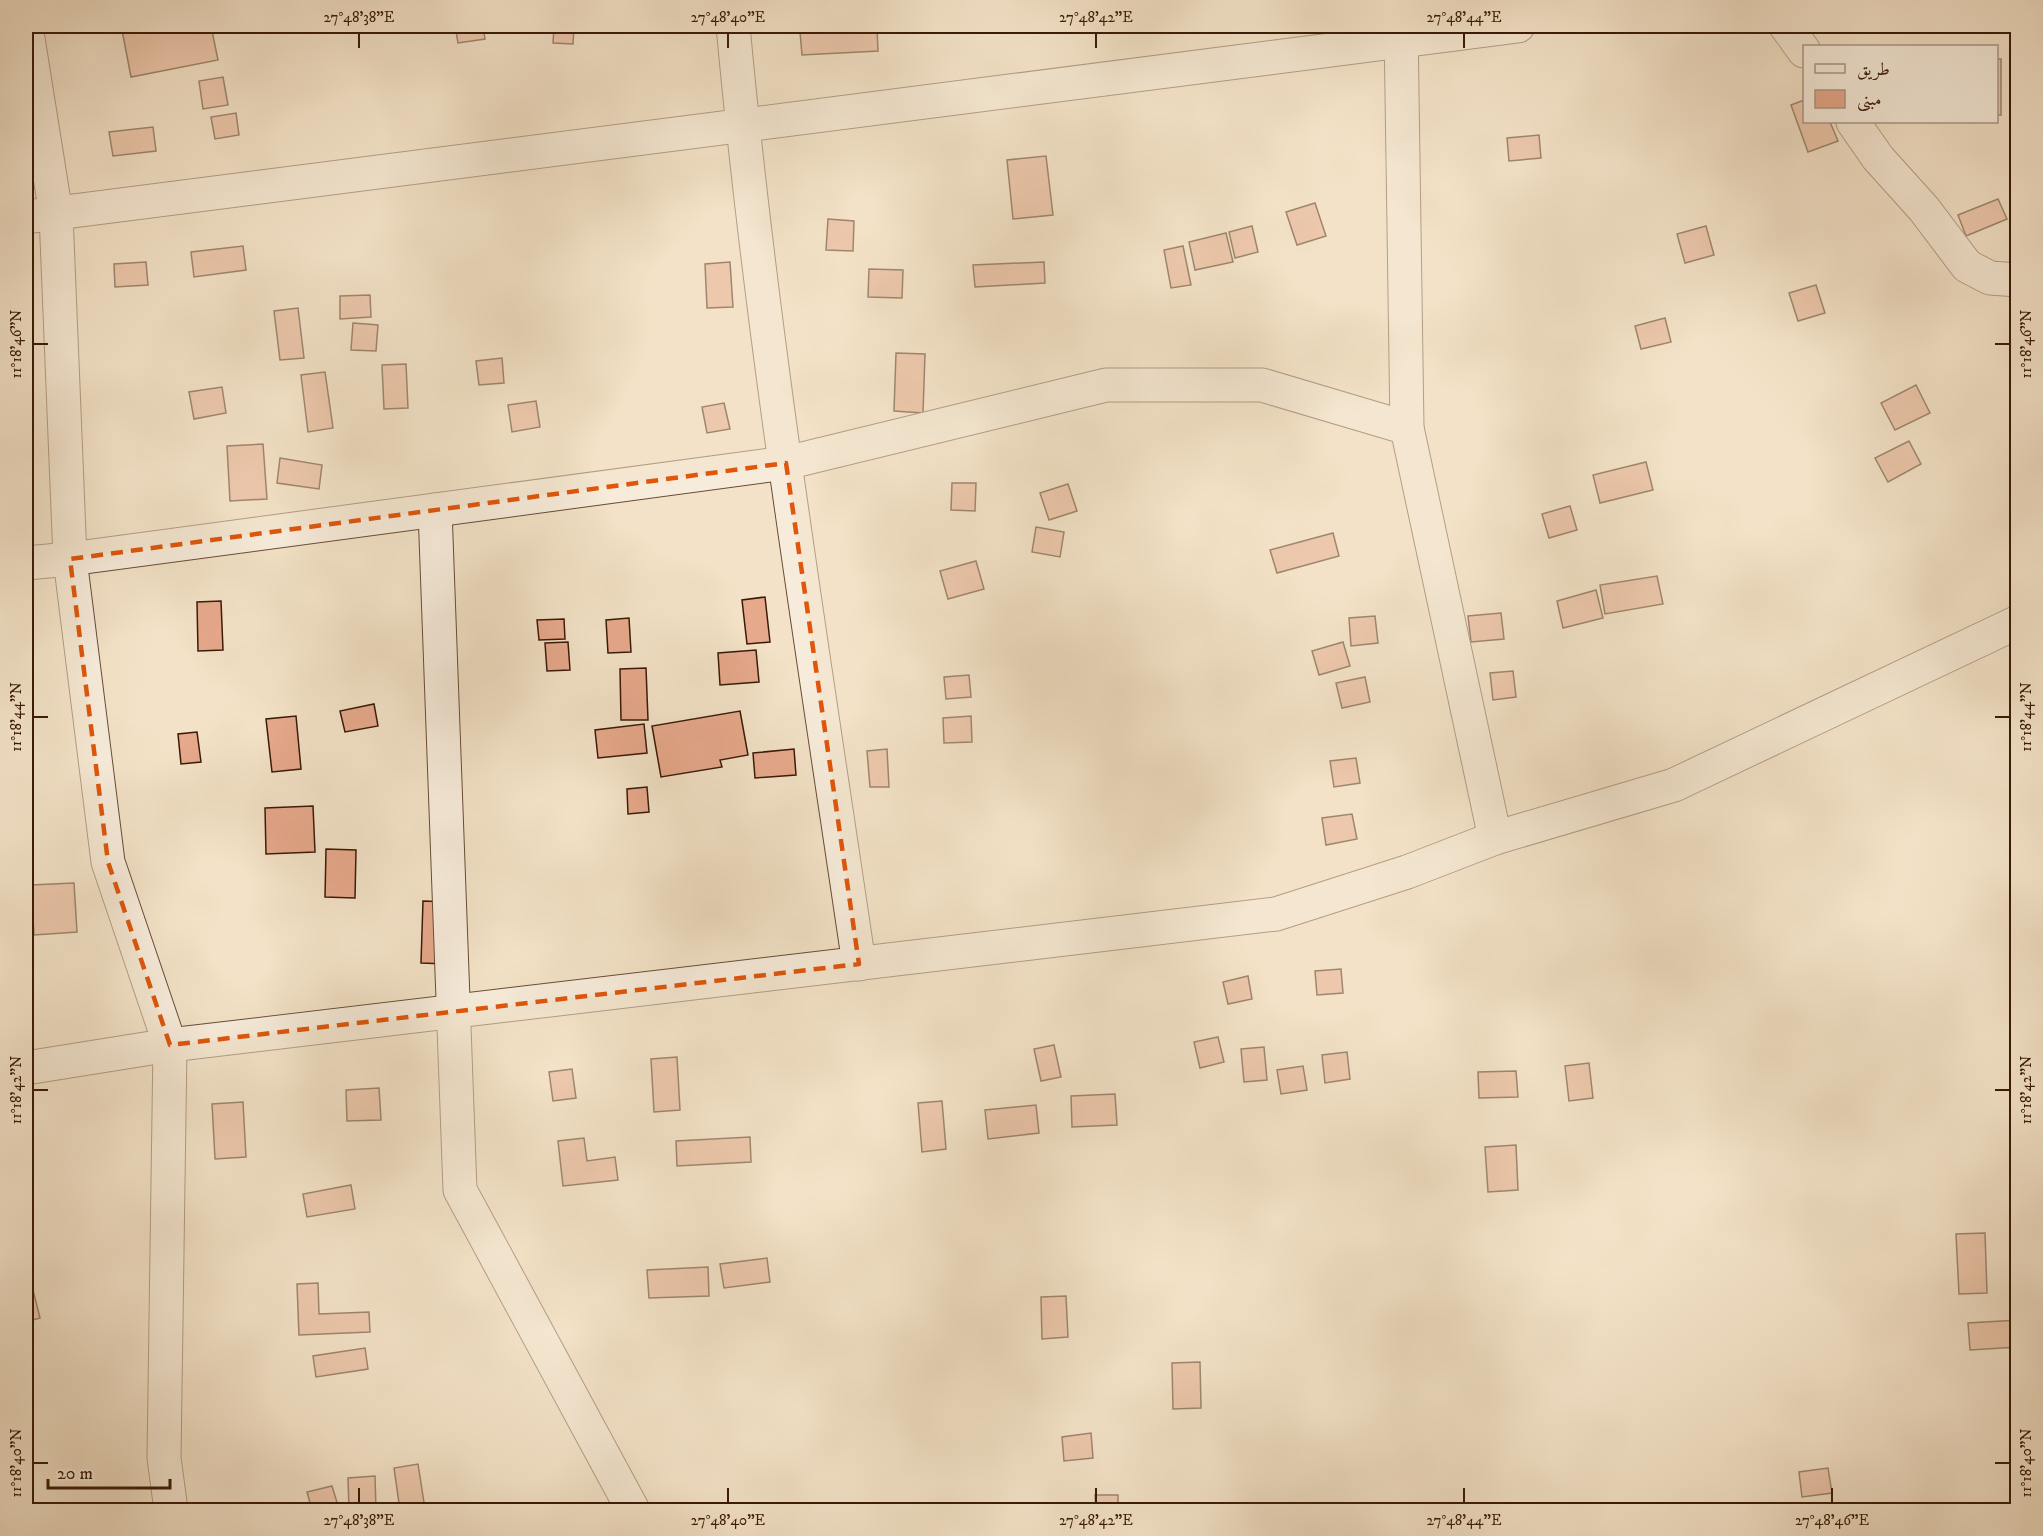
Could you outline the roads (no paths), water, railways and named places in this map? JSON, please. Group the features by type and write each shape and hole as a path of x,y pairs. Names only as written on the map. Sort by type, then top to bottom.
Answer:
{"street":[{"path":"26,26 70,559 108,862 170,1045 164,1458 171,1510"},
{"path":"733,26 742,125 786,463 859,964"},
{"path":"41,216 742,125 1401,33 1518,26"},
{"path":"1786,26 1803,50"},
{"path":"1401,33 1407,428 1495,838"},
{"path":"1854,123 1878,158 1924,209 1967,266 1990,278 2018,280"},
{"path":"26,564 786,463 1106,385 1262,385 1407,428"},
{"path":"435,510 460,1190 633,1510"},
{"path":"26,1068 170,1045 1276,914 1407,872 1495,838 1674,785 2018,622"}]}
